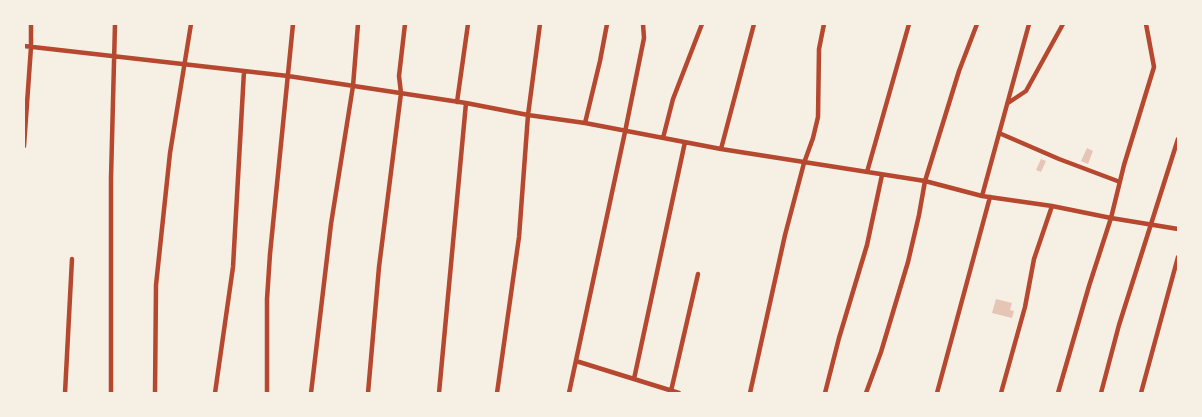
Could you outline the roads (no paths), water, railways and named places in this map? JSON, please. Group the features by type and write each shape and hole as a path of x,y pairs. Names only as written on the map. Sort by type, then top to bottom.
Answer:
{"street":[{"path":"24,146 31,24"},
{"path":"110,393 111,188 115,24"},
{"path":"154,393 156,285 170,153 191,24"},
{"path":"267,393 267,299 292,24"},
{"path":"311,393 331,224 353,86 358,24"},
{"path":"368,393 378,267 401,93 399,76 405,24"},
{"path":"456,102 468,24"},
{"path":"497,393 519,236 528,115 540,24"},
{"path":"585,123 607,24"},
{"path":"569,393 644,38 643,24"},
{"path":"663,138 673,99 702,24"},
{"path":"721,148 754,24"},
{"path":"750,393 783,245 818,117 819,49 824,24"},
{"path":"867,172 909,24"},
{"path":"866,393 881,352 908,262 925,181 959,71 977,24"},
{"path":"982,196 1029,24"},
{"path":"1008,104 1026,91 1063,24"},
{"path":"1058,393 1154,67 1146,24"},
{"path":"24,46 288,76 466,103 804,163 925,181 982,196 1052,206 1178,229"},
{"path":"215,393 233,267 244,71"},
{"path":"439,393 466,103"},
{"path":"999,133 1059,159 1120,182"},
{"path":"1101,393 1119,324 1178,139"},
{"path":"634,379 685,142"},
{"path":"825,393 839,338 868,245 882,175"},
{"path":"937,393 990,197"},
{"path":"1001,393 1024,307 1034,259 1052,206"},
{"path":"1141,393 1178,257"},
{"path":"65,393 72,259"},
{"path":"671,391 698,274"},
{"path":"576,361 679,393"}]}
